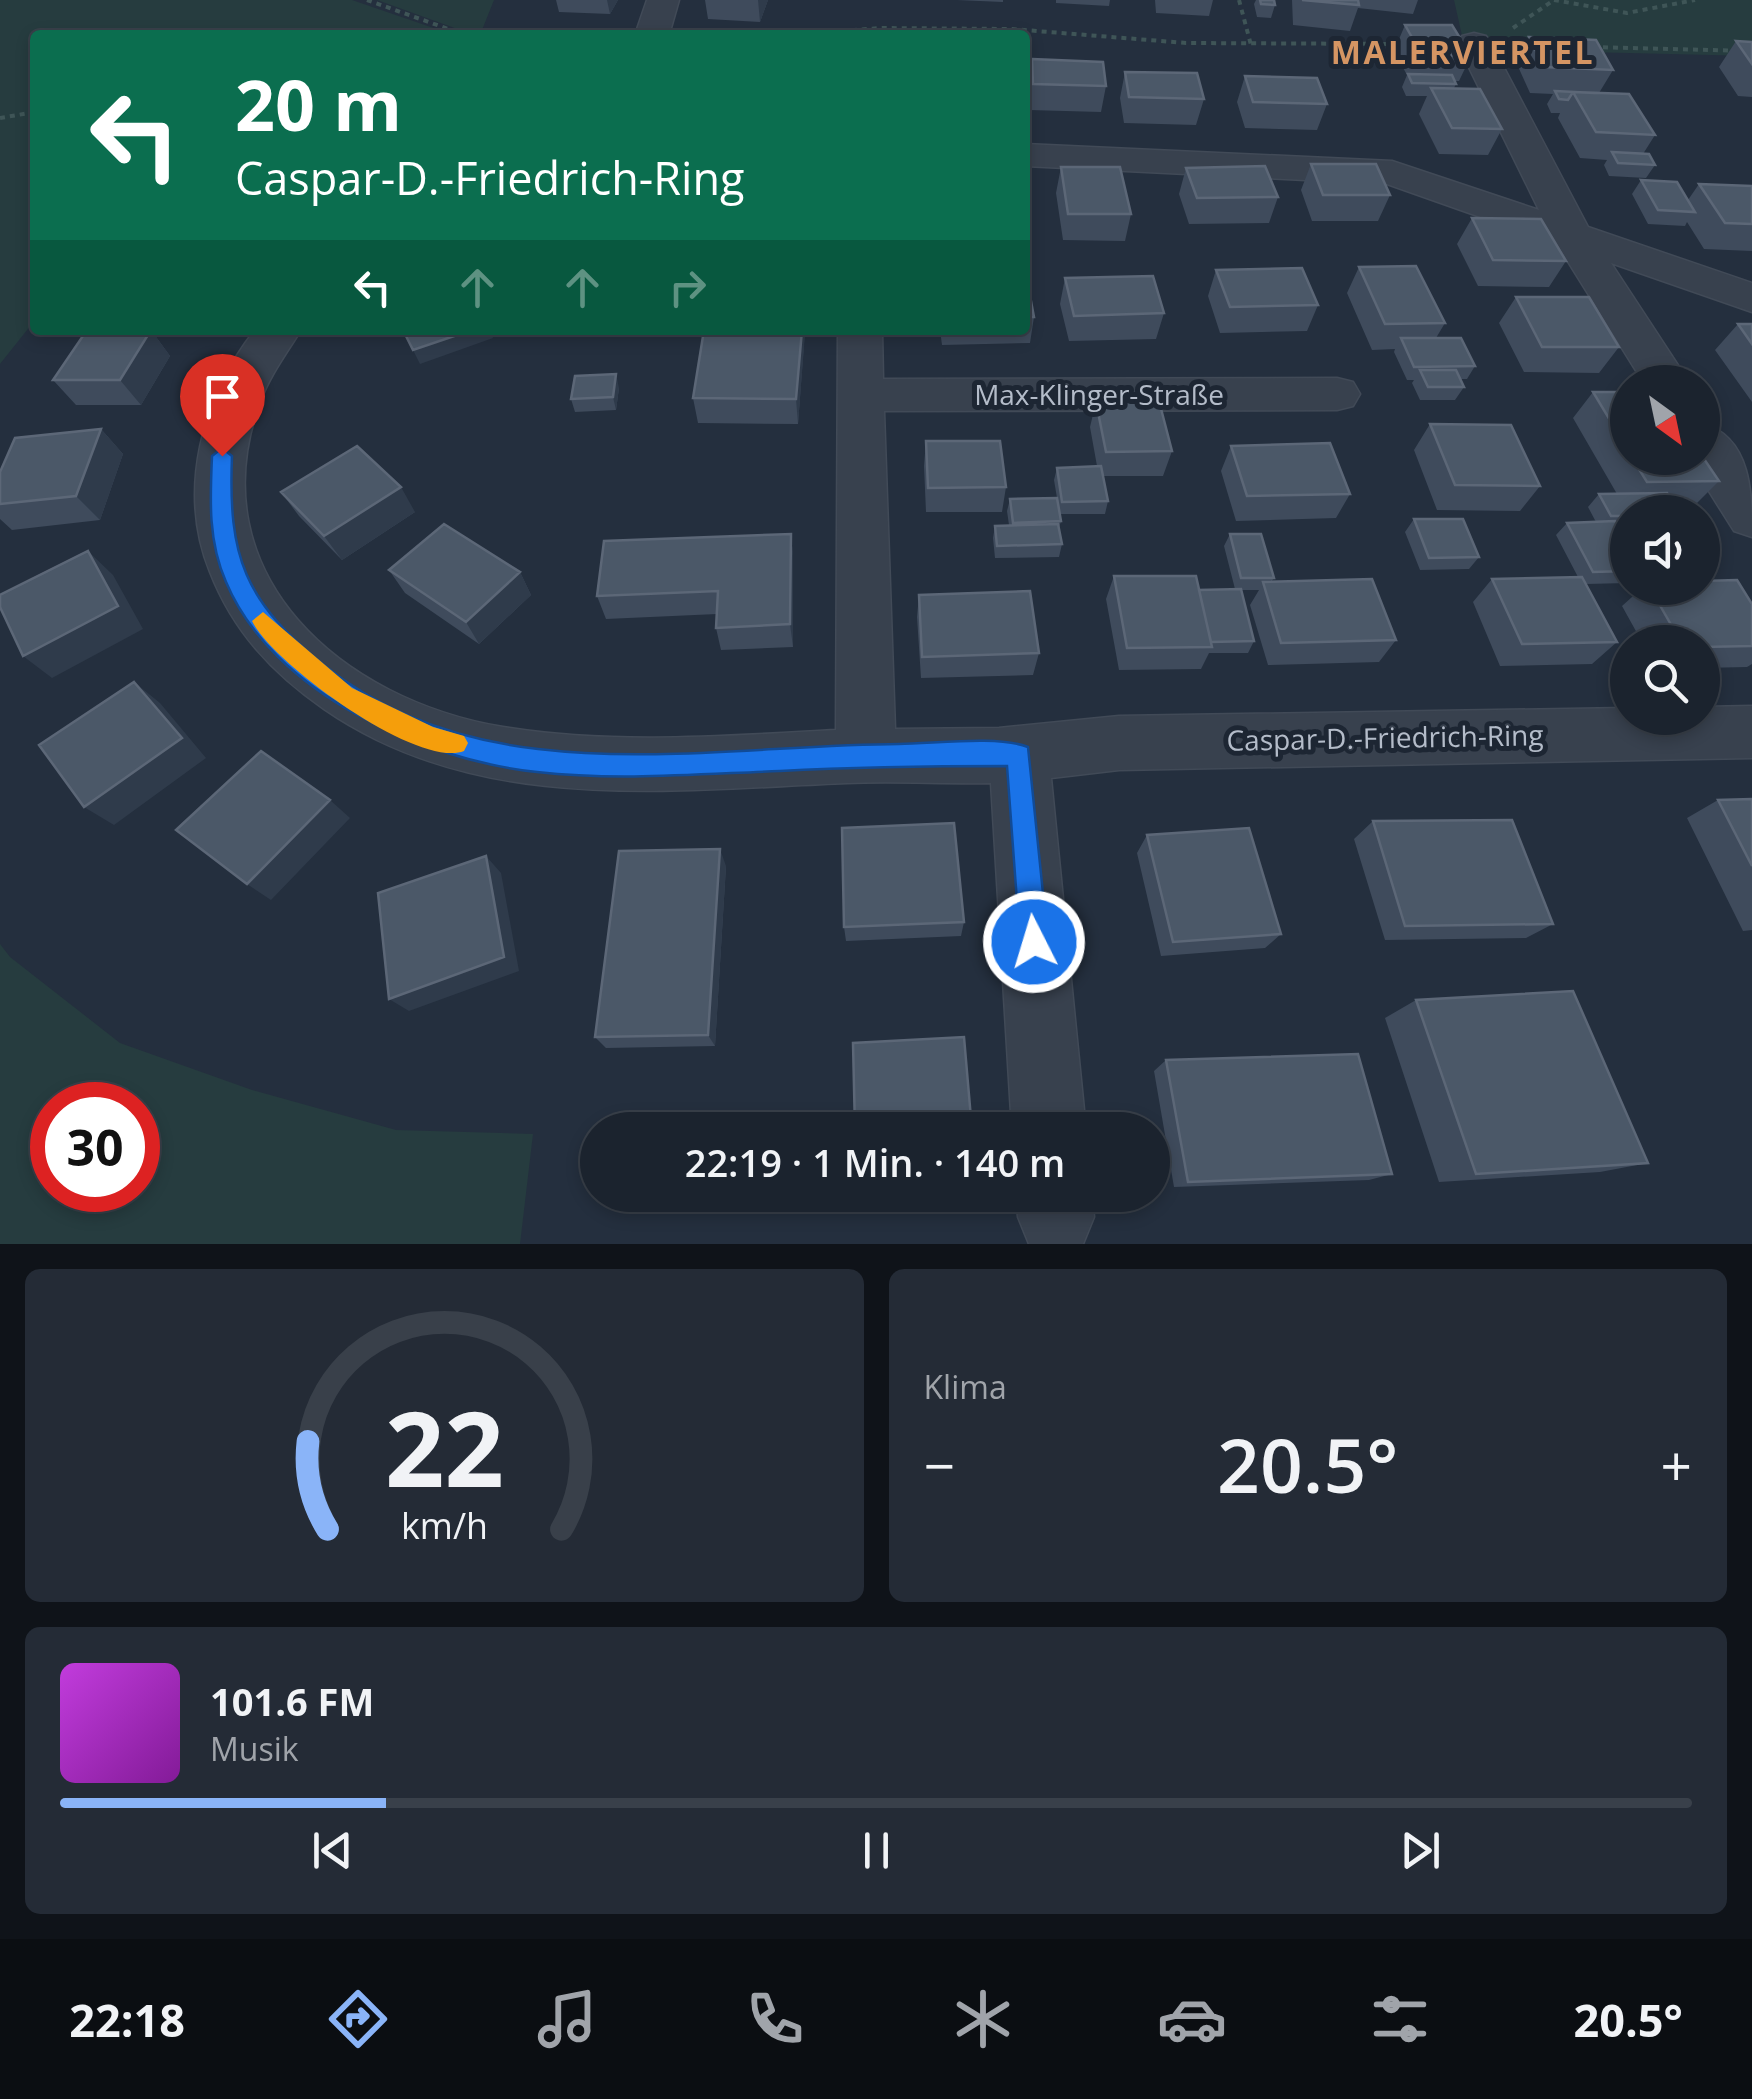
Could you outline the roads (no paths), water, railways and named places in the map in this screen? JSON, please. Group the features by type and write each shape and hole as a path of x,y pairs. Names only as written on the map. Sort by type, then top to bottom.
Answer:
{"street":[{"path":"653,30 662,0"},
{"path":"1474,43 1570,232 1655,365"},
{"path":"1030,155 1392,173 1752,298"},
{"name":"Caspar-D.-Friedrich-Ring","path":"276,335 238,397 222,456 219,518 236,581 276,640 343,695 429,738 536,761 658,765 866,755 1019,755 1119,742 1752,732"},
{"path":"860,335 866,755"},
{"name":"Max-Klinger-Straße","path":"860,395 1337,394"},
{"path":"1720,468 1752,517"},
{"path":"1019,755 1048,1112"}],"district":[{"name":"MALERVIERTEL","path":"1463,53"}]}
